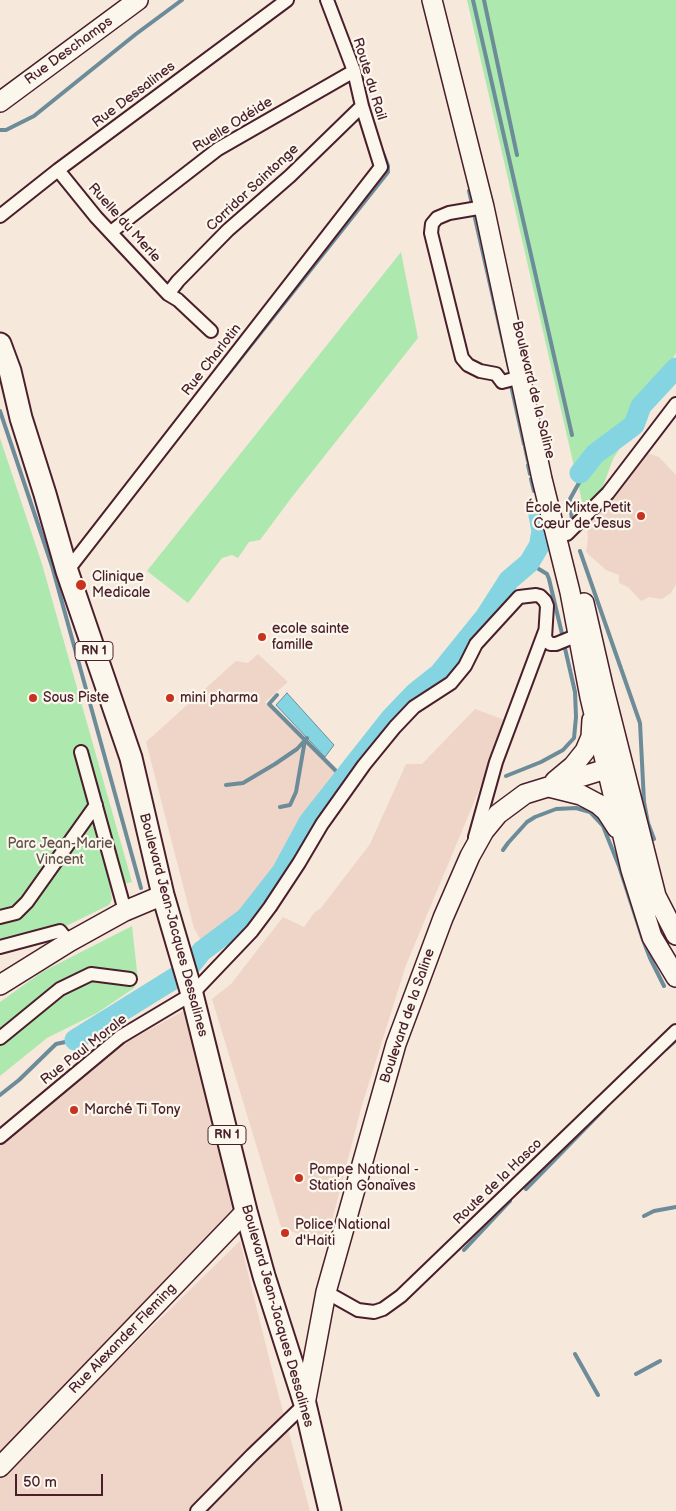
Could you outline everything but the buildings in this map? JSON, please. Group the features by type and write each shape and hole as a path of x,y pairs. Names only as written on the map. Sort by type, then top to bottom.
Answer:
{"main road":[{"name":"Rue Deschamps","path":"0,102 138,0"},
{"name":"Boulevard de la Saline","path":"432,0 484,207 521,376 563,533 615,766"},
{"name":"Boulevard de la Saline","path":"438,0 548,479"},
{"name":"Boulevard Jean-Jacques Dessalines","path":"0,344 10,371 21,418 67,571 131,758 163,895 187,977 246,1211 264,1276 305,1404 330,1511"},
{"name":"Boulevard de la Saline","path":"563,533 570,592 590,697 615,766"},
{"path":"549,787 573,766 585,751 591,737 590,697"},
{"name":"Boulevard de la Saline","path":"305,1404 326,1292 396,1044 443,918 470,856 484,831 498,814 525,794 615,766"},
{"path":"615,766 625,841 631,870 652,938 676,977"},
{"path":"615,766 656,896 676,936"},
{"path":"549,787 581,796 598,804 606,811 625,841"},
{"path":"0,985 69,942 125,911 163,895"},
{"name":"Rue Alexander Fleming","path":"0,1468 246,1211"}],"street":[{"name":"Rue Dessalines","path":"0,216 58,170 287,0"},
{"name":"Route du Rail","path":"327,0 354,71 362,106 381,167"},
{"name":"Ruelle Odéide","path":"111,232 218,149 354,71"},
{"name":"Corridor Saintonge","path":"168,294 178,281 228,230 290,176 362,106"},
{"name":"Rue Charlotin","path":"67,571 381,167"},
{"name":"Ruelle du Merle","path":"58,170 96,217 168,294 178,300 211,331"},
{"path":"484,207 449,213 437,218 432,224 431,233 462,358 468,365 480,371 496,374 502,382 521,376"},
{"path":"563,533 608,493 676,404"},
{"name":"Rue Paul Morale","path":"0,1137 120,1037 187,977 252,931 294,870 322,824 364,765 414,707 451,683 465,666 476,644 519,597 536,595 545,601 547,606 546,626"},
{"path":"546,626 545,638 550,644 556,644 578,634"},
{"path":"470,856 496,762 537,655 546,626"},
{"path":"81,752 125,911"},
{"path":"0,917 16,913 27,902 96,805"},
{"path":"0,947 60,931 69,942"},
{"path":"0,1038 60,990 91,974 130,979"},
{"name":"Route de la Hasco","path":"326,1292 358,1310 374,1312 383,1309 401,1296 676,1031"},
{"path":"197,1511 305,1404"}],"shaded area":[{"path":"644,452 659,457 676,475 676,584 671,593 662,599 649,597 641,601 628,587 619,583 619,575 606,570 586,552 588,538 587,521"},
{"path":"258,654 288,682 265,702 341,778 309,822 282,872 263,897 242,919 203,944 194,928 146,742 236,661 248,663"},
{"path":"475,709 510,722 497,747 406,965 362,1105 328,1236 309,1238 281,1227 212,999 231,984 283,917 304,927 370,844 406,764 422,764"},
{"path":"189,1008 242,1218 0,1466 0,1145 125,1043"},
{"path":"240,1241 310,1511 0,1511 0,1475"}],"green space":[{"path":"467,0 676,0 676,353 647,406 613,459 602,489 584,510"},
{"path":"401,252 418,338 260,540 249,542 238,558 232,555 222,558 188,603 147,571"},
{"name":"Parc Jean-Marie Vincent","path":"0,438 42,564 132,882 110,887 112,899 109,905 62,928 0,942"},
{"path":"132,926 138,980 134,988 97,1013 47,1038 0,1076 0,1002 42,972"}],"water":[{"path":"287,693 334,745 325,757 276,705"}],"waterway":[{"path":"0,130 6,130 34,116 136,34 182,0"},
{"path":"473,0 572,435"},
{"path":"484,0 517,155"},
{"path":"225,378 388,172 388,166 383,153"},
{"path":"469,191 472,204"},
{"path":"475,218 509,368"},
{"path":"580,473 595,454 634,425 641,406 676,368"},
{"path":"511,385 524,444"},
{"path":"0,411 52,566 141,888"},
{"path":"525,447 528,461"},
{"path":"572,521 570,499 595,454"},
{"path":"528,465 530,474"},
{"path":"531,479 534,491"},
{"path":"539,515 542,531 540,542"},
{"path":"75,1040 186,971 202,951 246,918 282,872 309,822 391,718 415,693 439,674 486,616 509,580 529,563 545,536"},
{"path":"580,551 640,723 644,802 648,823 654,839"},
{"path":"529,563 547,574 563,638"},
{"path":"506,776 541,762 563,750 574,738 576,717 575,692 564,644"},
{"path":"277,695 269,704 338,773 346,775"},
{"path":"226,785 243,783 297,749 307,738"},
{"path":"280,807 290,805 296,792 305,740"},
{"path":"503,850 527,822 535,817 556,809 576,808 590,812 603,826 619,866 621,866"},
{"path":"619,866 642,937 664,986"},
{"path":"0,1095 19,1080 56,1044 75,1040"},
{"path":"666,1049 676,1040"},
{"path":"526,1189 605,1108"},
{"path":"464,1250 510,1201"},
{"path":"644,1216 654,1211 676,1207"},
{"path":"575,1354 598,1395"},
{"path":"636,1374 660,1361"}],"place":[{"name":"École Mixte Petit Cœur de Jesus","path":"641,516"},
{"name":"Clinique Medicale","path":"81,585"},
{"name":"ecole sainte famille","path":"262,637"},
{"name":"Sous Piste","path":"33,698"},
{"name":"mini pharma","path":"170,698"},
{"name":"Marché Ti Tony","path":"74,1110"},
{"name":"Pompe National - Station Gonaïves","path":"299,1178"},
{"name":"Police National d'Haiti","path":"285,1233"}]}
